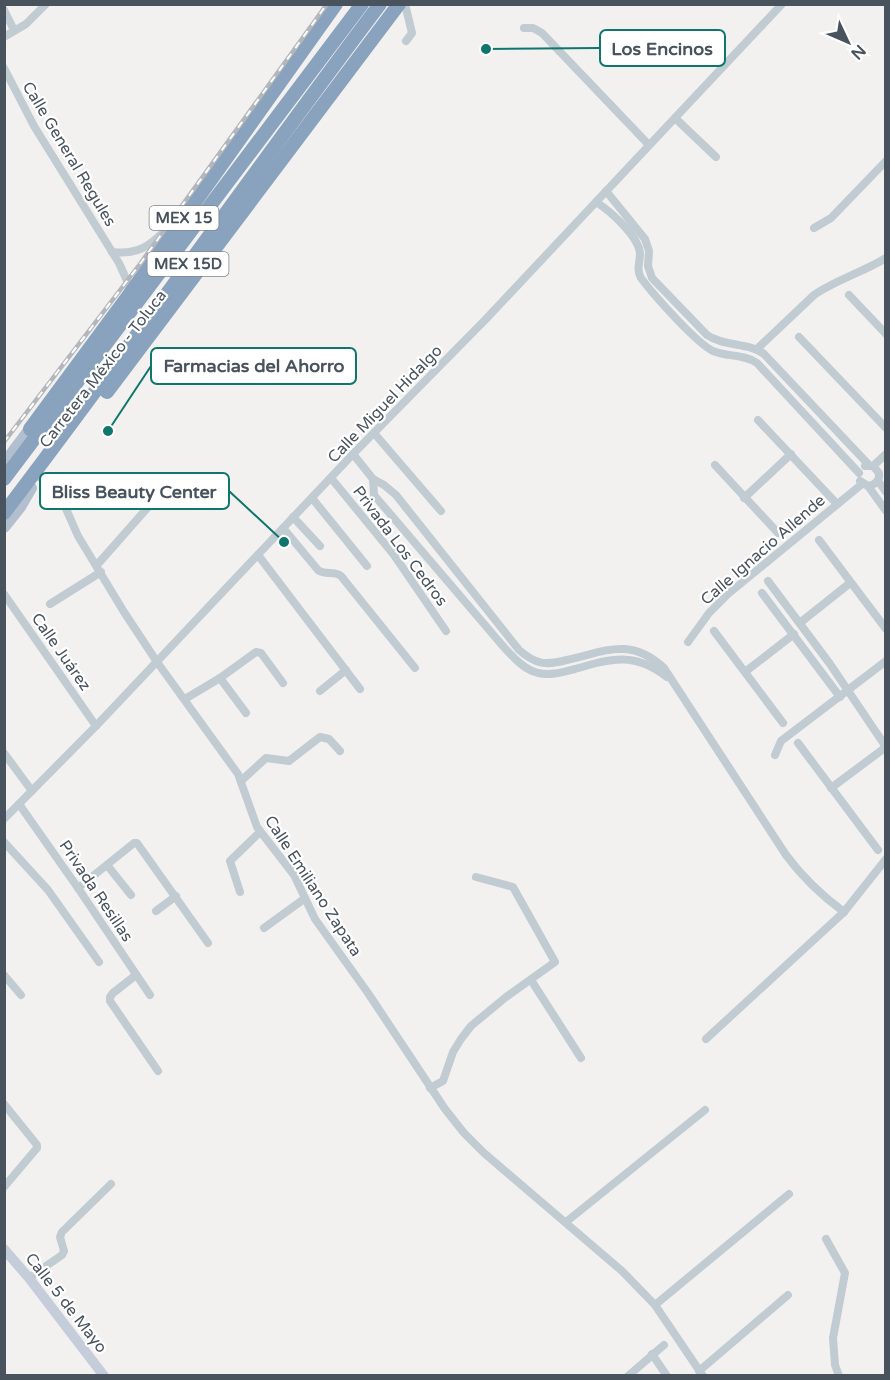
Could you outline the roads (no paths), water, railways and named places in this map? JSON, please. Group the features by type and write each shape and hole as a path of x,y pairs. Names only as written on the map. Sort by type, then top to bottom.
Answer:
{"highway":[{"name":"Carretera México - Toluca","path":"30,429 129,295 336,4"},
{"name":"MEX 15D","path":"4,479 362,4"},
{"name":"Carretera México - Toluca","path":"35,482 128,364 399,4"},
{"name":"MEX 15D","path":"4,513 376,10"}],"main road":[{"name":"Carretera México - Toluca","path":"4,464 30,429"},
{"path":"4,457 30,429"},
{"name":"Carretera México - Toluca","path":"4,522 35,482"},
{"path":"4,527 20,507 35,482"}],"street":[{"path":"4,37 26,24 46,4"},
{"path":"405,4 412,33 406,41"},
{"name":"Calle Miguel Hidalgo","path":"4,819 96,726 353,454 486,319 782,4"},
{"path":"4,10 14,30"},
{"path":"524,28 533,28 542,33 649,145"},
{"name":"Calle General Regules","path":"4,68 34,126 124,273 129,295"},
{"path":"675,118 716,156"},
{"path":"814,228 831,218 885,160"},
{"path":"606,191 638,228 648,245 648,266 652,278 707,335 720,342 757,349 764,354 881,474 885,492"},
{"path":"596,202 610,212 630,234 640,253 638,274 703,345 712,350 748,358 757,363 859,473"},
{"name":"Calle General Regules","path":"112,252 131,253 146,247 195,203"},
{"path":"610,212 618,204"},
{"path":"630,234 638,228"},
{"path":"757,349 814,294 885,258"},
{"path":"849,295 885,334"},
{"path":"799,337 885,428"},
{"path":"729,355 731,344"},
{"path":"758,420 837,504"},
{"path":"374,433 441,511"},
{"path":"353,454 373,479 396,495 519,650 540,662 577,668"},
{"path":"744,498 791,454"},
{"path":"885,454 871,466 861,469 859,473 859,479 885,511"},
{"path":"715,465 778,533"},
{"path":"865,485 873,485 881,474"},
{"name":"Privada Los Cedros","path":"332,478 394,555 446,632"},
{"path":"373,479 375,495 512,656 536,672 560,673 604,661 630,659 644,662 672,682"},
{"name":"Calle Emiliano Zapata","path":"35,482 56,486 78,537 157,662 231,763 241,782 251,815 260,832 294,875 303,899 315,919 368,993 430,1088 464,1133 484,1153 622,1271 655,1305 701,1373"},
{"name":"Calle Ignacio Allende","path":"688,642 709,613 728,594 837,504 865,485"},
{"path":"50,604 99,568 164,489"},
{"path":"312,498 367,566"},
{"path":"293,517 320,546"},
{"path":"283,528 318,570 323,573 336,572 341,576 415,668"},
{"path":"819,540 885,629"},
{"path":"258,555 360,689"},
{"path":"768,581 801,622 885,747 831,788"},
{"path":"801,622 850,583"},
{"path":"762,593 840,697"},
{"name":"Calle Juárez","path":"4,594 96,726"},
{"path":"714,631 783,723"},
{"path":"745,672 794,634"},
{"path":"552,663 617,648 630,649 651,657 664,668 791,862 815,890 844,912"},
{"path":"185,699 258,652 283,683"},
{"path":"775,755 781,741 885,661"},
{"path":"320,691 346,670"},
{"path":"220,678 246,713"},
{"path":"241,782 266,758 289,761 320,737 329,739 340,751"},
{"path":"798,743 878,850"},
{"path":"4,753 32,791"},
{"name":"Privada Resillas","path":"19,804 150,994"},
{"path":"240,892 230,861 260,832"},
{"path":"4,842 54,897 99,962"},
{"path":"78,888 134,843 137,843 208,943"},
{"path":"706,1040 844,912 885,859"},
{"path":"107,865 131,895"},
{"path":"430,1088 443,1081 453,1052 471,1026 506,997 554,964 555,959 513,887 476,877"},
{"path":"156,911 176,896"},
{"path":"264,928 303,899"},
{"path":"4,975 21,995"},
{"path":"136,975 113,993 110,1001 158,1071"},
{"path":"531,980 581,1058"},
{"path":"4,1104 37,1145 37,1148 4,1187"},
{"path":"566,1222 705,1110"},
{"path":"29,1278 62,1255 64,1251 60,1237 62,1232 111,1184"},
{"path":"655,1305 789,1194"},
{"path":"826,1239 845,1273 833,1338 835,1365 839,1376"},
{"name":"Calle 5 de Mayo","path":"4,1249 104,1376"},
{"path":"701,1373 788,1295"},
{"path":"628,1376 664,1345"},
{"path":"652,1354 667,1376"}],"railway":[{"path":"4,442 140,264 327,4"}],"place":[{"name":"Los Encinos","path":"486,49"},
{"name":"Farmacias del Ahorro","path":"108,431"},
{"name":"Bliss Beauty Center","path":"284,542"}]}
